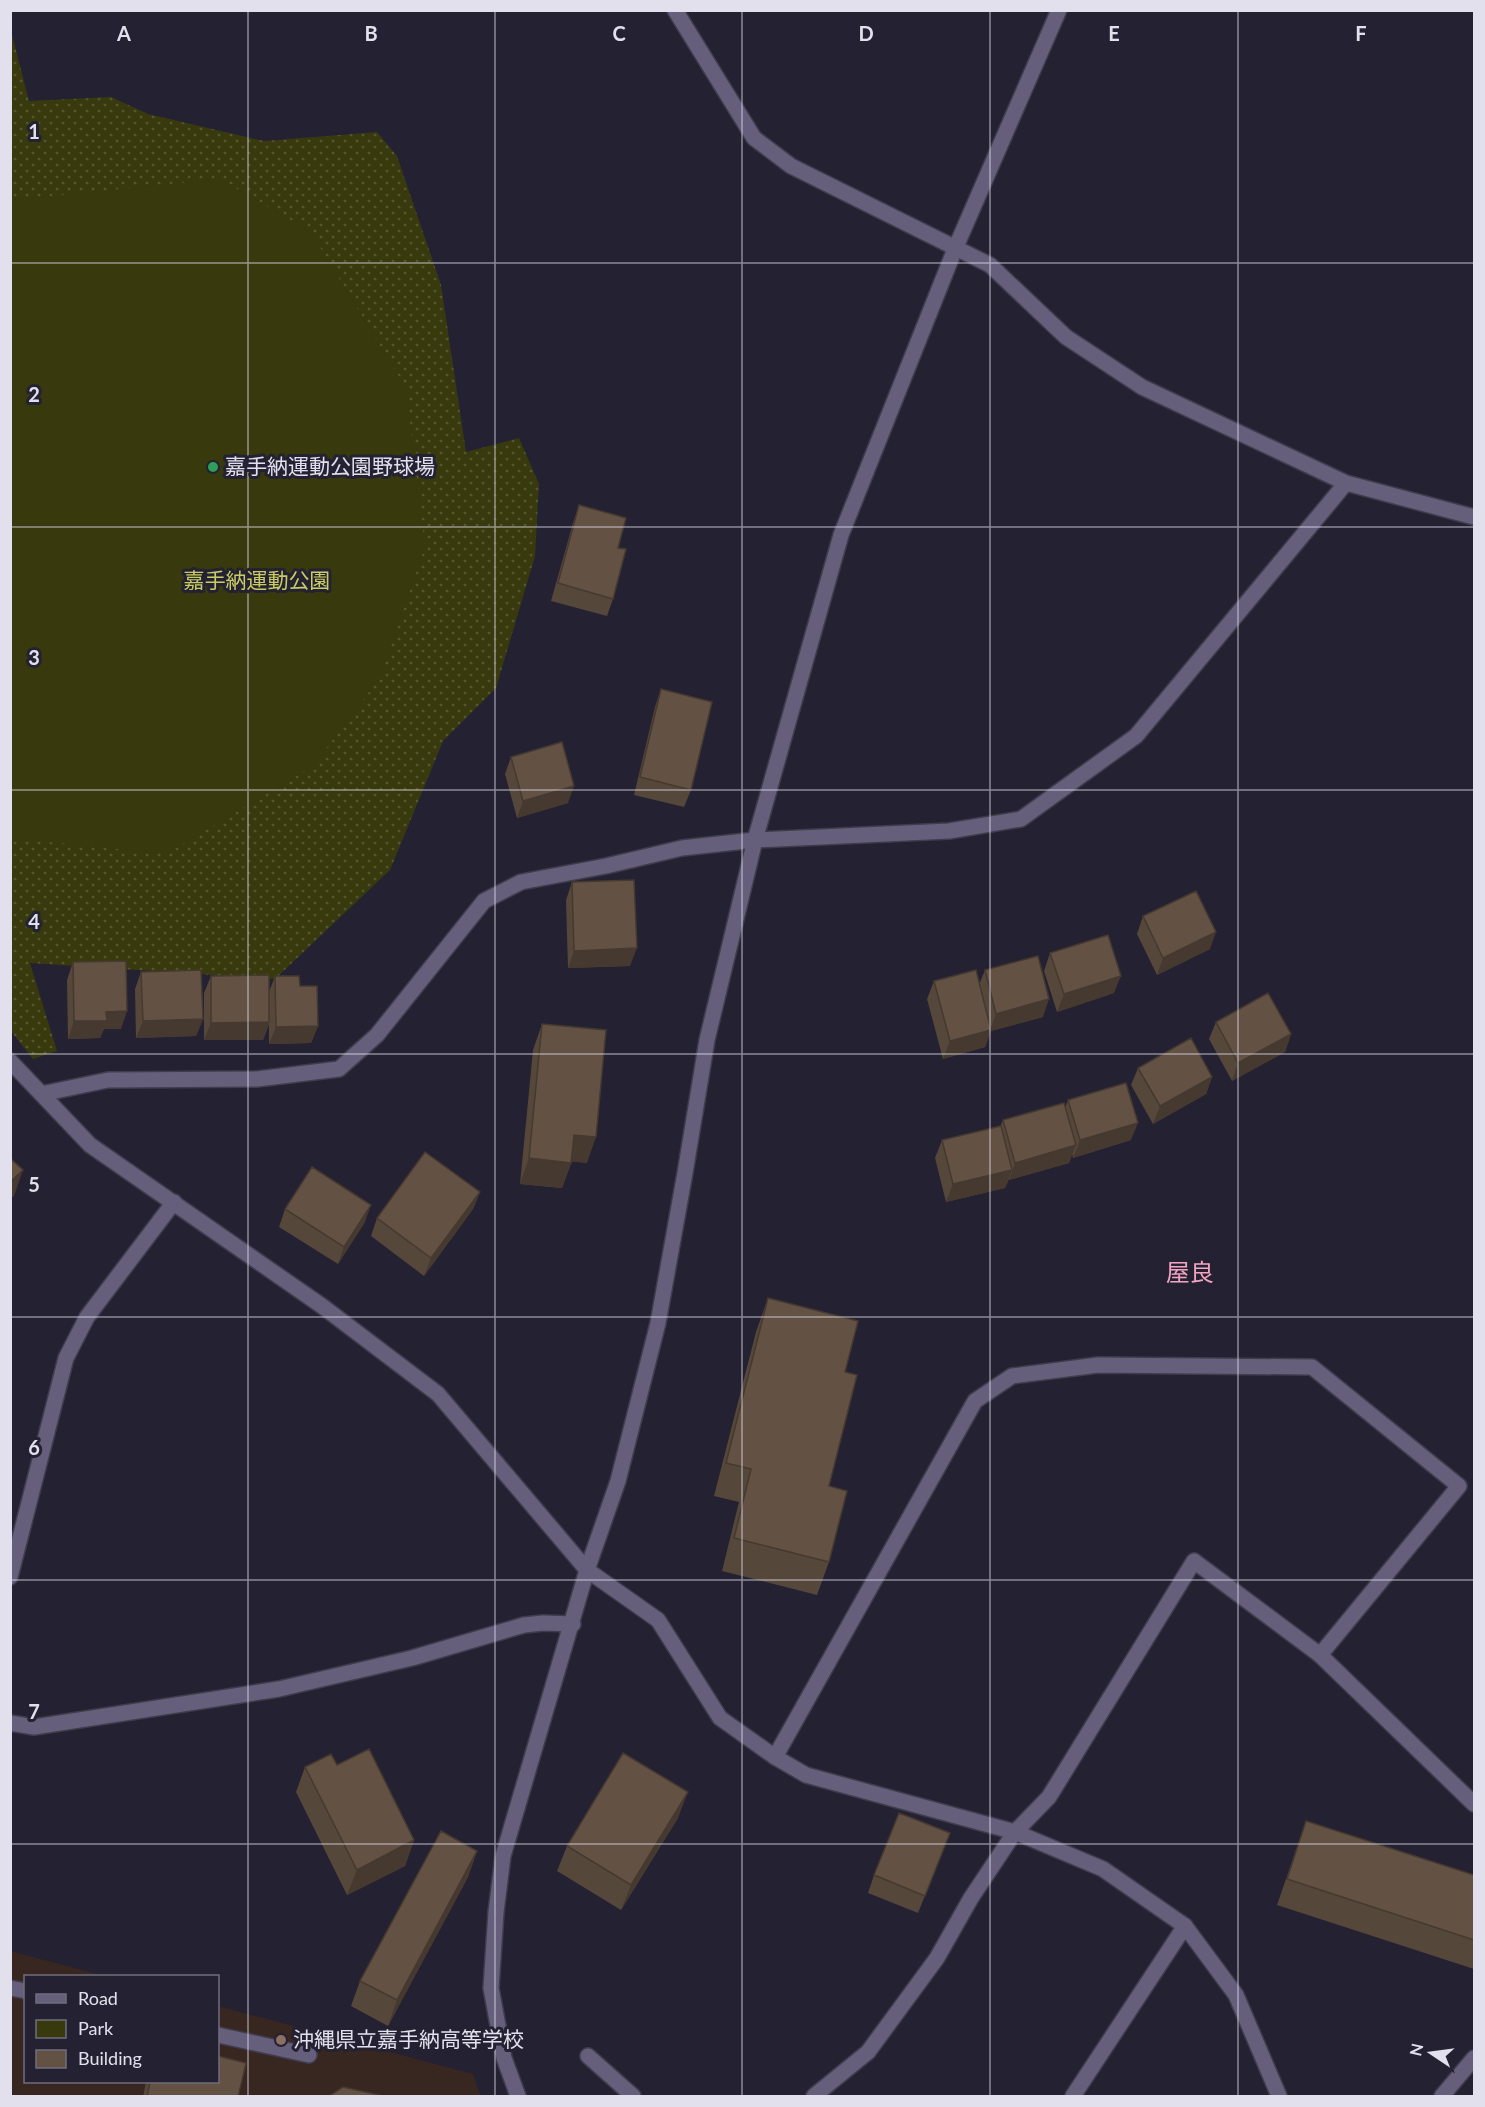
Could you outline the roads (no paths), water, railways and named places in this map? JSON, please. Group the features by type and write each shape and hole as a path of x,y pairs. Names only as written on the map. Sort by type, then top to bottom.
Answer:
{"street":[{"path":"675,10 754,138 791,166 990,265 1066,337 1142,387 1346,483 1471,516 1474,501"},
{"path":"518,2097 504,2058 491,1988 496,1912 503,1856 587,1570 618,1481 657,1323 686,1173 707,1040 755,840 841,535 955,249 1059,10"},
{"path":"41,1094 108,1080 256,1079 339,1069 377,1035 484,901 521,882 606,866 682,848 755,840 949,831 1021,819 1136,736 1346,483"},
{"path":"10,1061 90,1145 322,1306 438,1394 587,1570 658,1620 720,1718 775,1757 806,1775 1015,1832 1103,1869 1185,1926 1236,1995 1279,2097"},
{"path":"10,1577 66,1358 87,1317 174,1202"},
{"path":"775,1757 975,1401 1012,1376 1098,1365 1312,1367 1458,1486 1320,1655"},
{"path":"814,2097 868,2052 937,1958 971,1898 1015,1832 1049,1797 1194,1561 1320,1655 1474,1804"},
{"path":"10,1723 34,1727 279,1689 412,1658 524,1625 573,1624"},
{"path":"1073,2097 1185,1926"},
{"path":"219,2035 309,2055"},
{"path":"588,2056 633,2097"},
{"path":"1442,2097 1474,2058"}],"place":[{"name":"嘉手納運動公園野球場","path":"213,467"},
{"name":"沖縄県立嘉手納高等学校","path":"281,2040"}],"district":[{"name":"屋良","path":"1190,1273"}],"park label":[{"name":"嘉手納運動公園","path":"257,581"}]}
